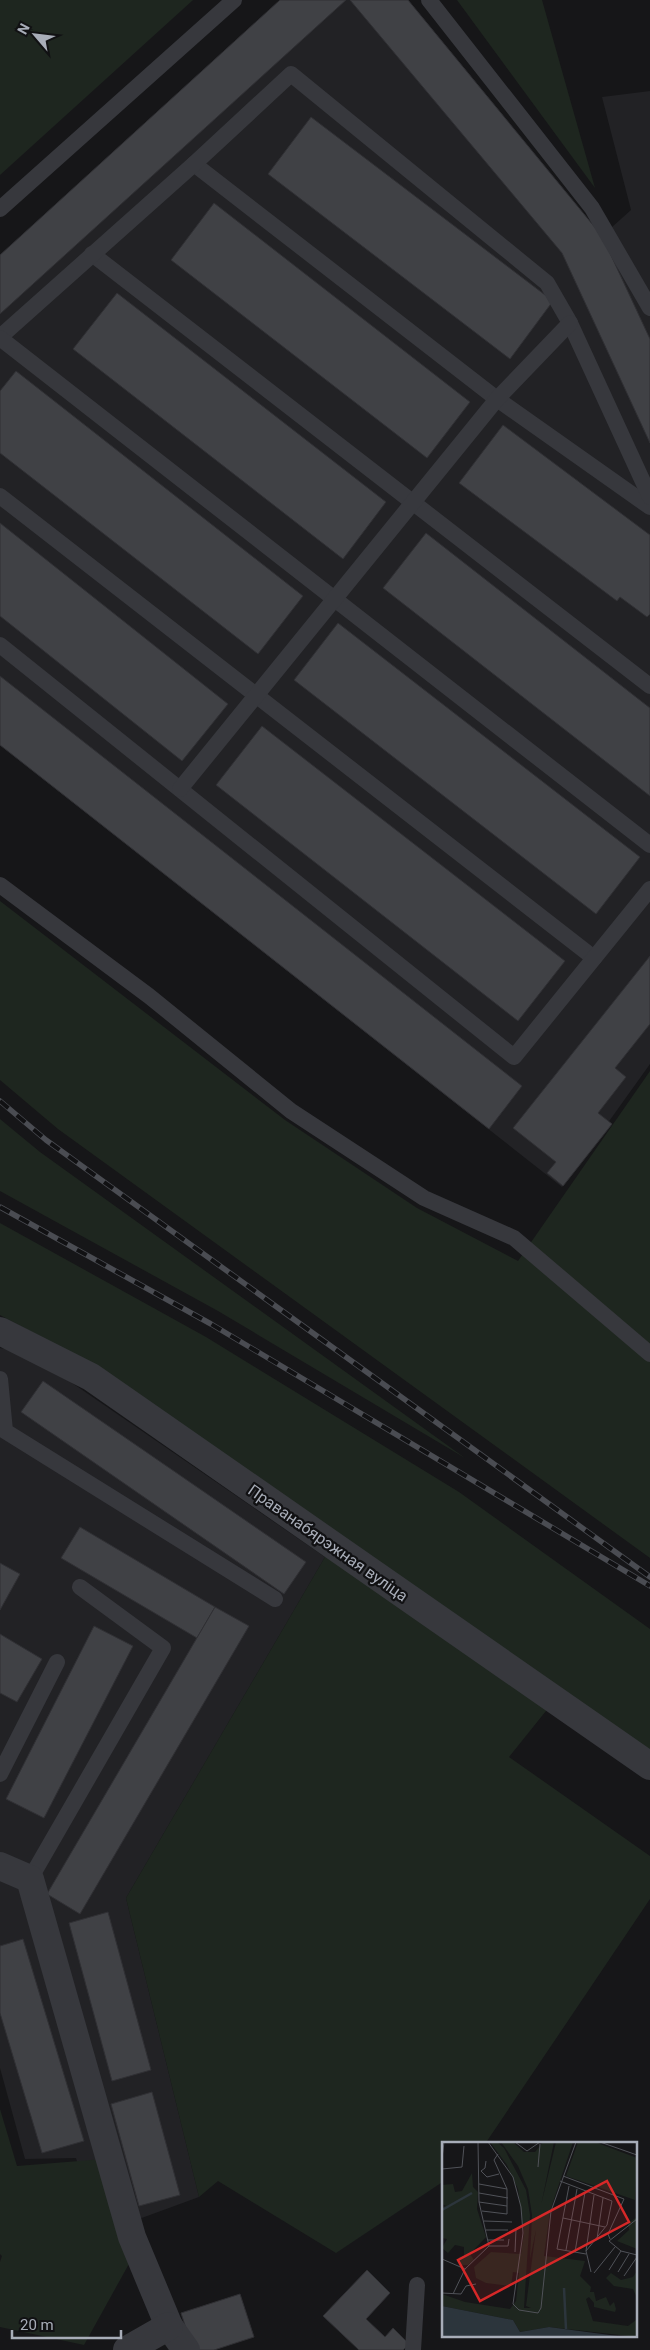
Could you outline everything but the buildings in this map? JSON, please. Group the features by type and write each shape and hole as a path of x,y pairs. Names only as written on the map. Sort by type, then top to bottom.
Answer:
{"street":[{"name":"Праванабярэжная вуліца","path":"0,1332 91,1378 650,1766"},
{"path":"0,1866 30,1879 132,2236 169,2326 186,2350"},
{"path":"127,2350 169,2326"}],"lane":[{"path":"0,209 234,0"},
{"path":"429,0 592,208 650,308"},
{"path":"650,497 570,324 547,282 290,74 194,164 0,338 650,845"},
{"path":"194,164 497,398 650,507"},
{"path":"92,254 650,686"},
{"path":"180,789 497,398 570,324"},
{"path":"0,496 594,958"},
{"path":"0,644 514,1057 650,889"},
{"path":"0,886 149,996 291,1111 424,1198 514,1238 638,1346 650,1354"},
{"path":"0,1379 5,1431 275,1599"},
{"path":"30,1879 164,1648 80,1587"},
{"path":"0,1774 57,1662"},
{"path":"413,2350 417,2285"}],"shaded area":[{"path":"0,0 193,0 0,175"},
{"path":"280,0 408,0 602,236 631,210 602,97 650,91 650,1064 562,1187 0,745 0,255"},
{"path":"457,0 542,0 595,188"},
{"path":"0,901 285,1120 417,1208 518,1261 650,1071 650,1558 58,1129 0,1080"},
{"path":"0,1119 40,1152 465,1458 218,1311 0,1191"},
{"path":"0,1223 206,1337 459,1492 650,1629 650,1751 562,1691 509,1757 650,1856 650,1899 486,2142 442,2142 442,2182 336,2253 218,2181 199,2197 126,1898 325,1557 104,1371 0,1315"},
{"path":"0,1348 30,1354 325,1557 126,1898 199,2197 98,2234 76,2158 25,2159 0,2068"},
{"path":"0,2109 17,2166 104,2159 130,2262 84,2345 0,2327 0,2262 2,2256 0,2254"}],"railway":[{"path":"0,1101 46,1140 650,1577"},
{"path":"0,1207 211,1324 650,1586"}]}
